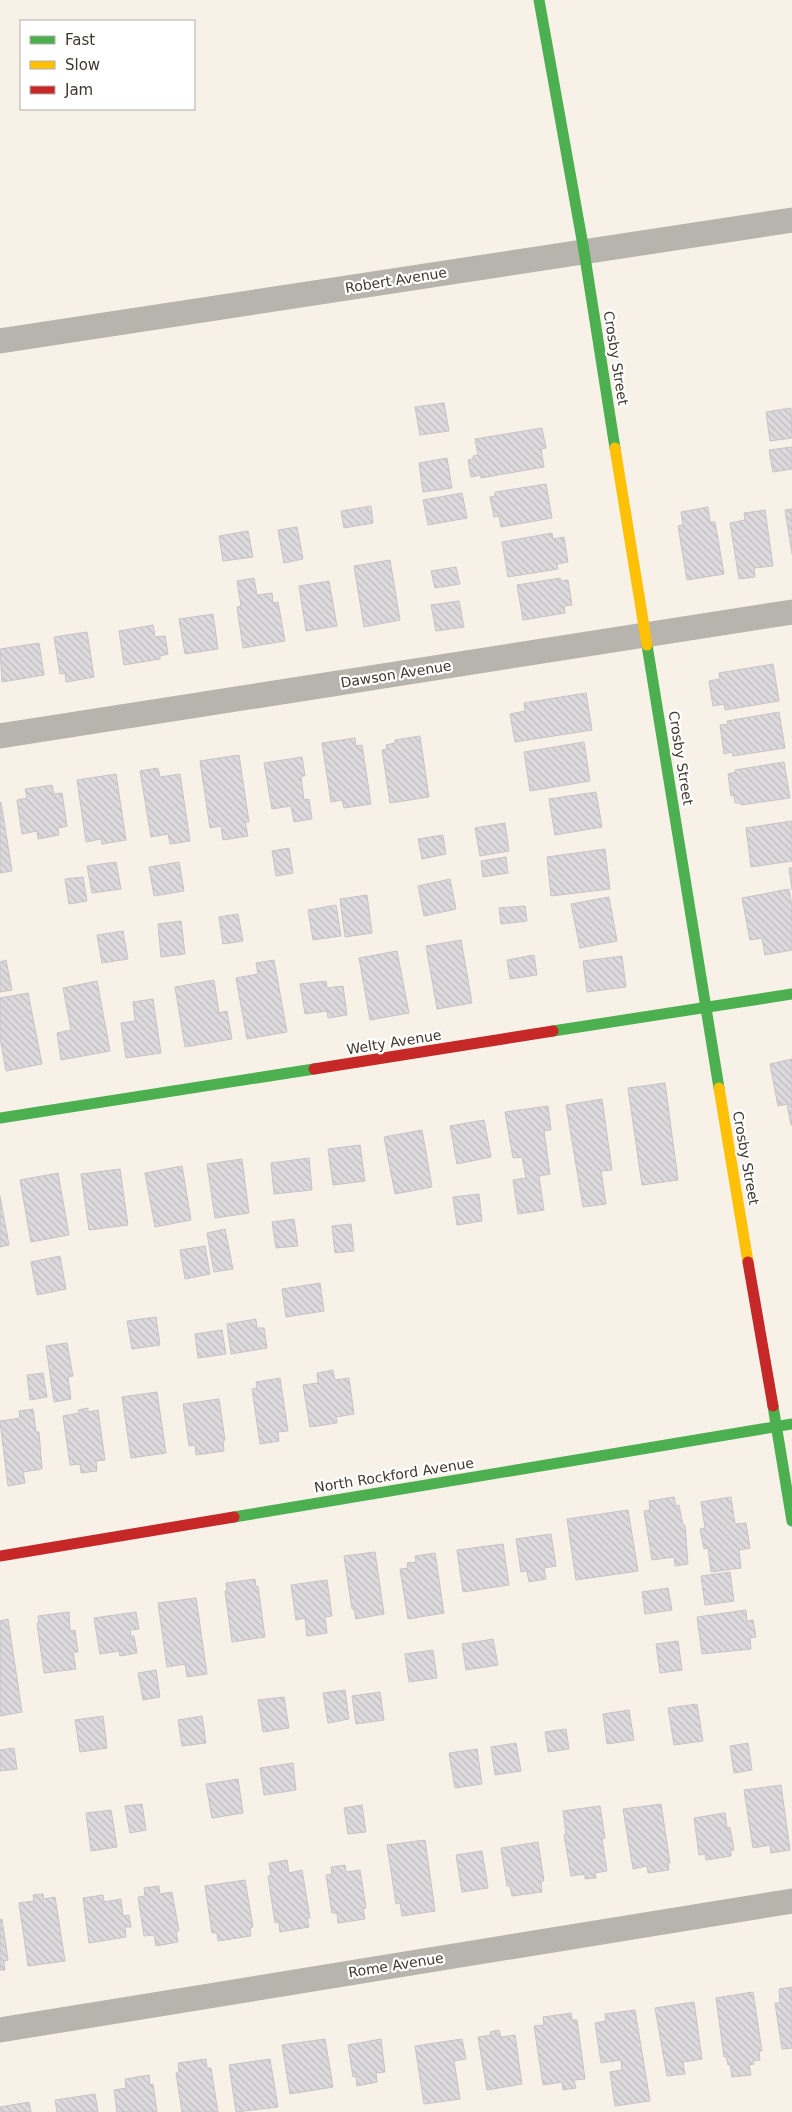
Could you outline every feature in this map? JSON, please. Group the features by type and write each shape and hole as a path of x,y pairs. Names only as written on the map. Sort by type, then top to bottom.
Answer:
{"street":[{"name":"Crosby Street","path":"539,0 584,251 705,1008 792,1522"},
{"name":"Robert Avenue","path":"0,341 792,220"},
{"name":"Dawson Avenue","path":"0,736 792,612"},
{"name":"Welty Avenue","path":"0,1118 792,994"},
{"name":"North Rockford Avenue","path":"0,1556 792,1424"},
{"name":"Rome Avenue","path":"0,2030 792,1901"}],"building":[{"path":"444,403 449,431 420,435 415,407"},
{"path":"791,408 792,438 770,441 766,412"},
{"path":"542,428 546,448 541,449 544,467 481,478 480,475 471,477 468,460 478,455 475,439"},
{"path":"792,447 792,469 773,472 769,450"},
{"path":"447,458 452,488 423,492 419,463"},
{"path":"546,484 552,518 501,527 499,516 494,517 490,497 495,496 495,492"},
{"path":"462,493 467,518 428,525 423,500"},
{"path":"371,506 373,523 344,528 341,511"},
{"path":"708,507 710,522 715,522 724,574 687,580 678,526 683,525 681,512"},
{"path":"792,509 792,554 785,510"},
{"path":"765,510 773,566 754,568 755,577 739,579 730,523 745,520 744,513"},
{"path":"297,527 303,559 284,563 278,530"},
{"path":"248,531 253,557 223,561 219,536"},
{"path":"552,533 553,539 564,537 568,562 557,564 558,569 508,577 502,542"},
{"path":"390,560 400,620 364,627 354,566"},
{"path":"456,567 460,584 435,588 431,571"},
{"path":"254,578 257,595 272,593 273,603 278,602 285,641 243,648 237,607 241,606 237,581"},
{"path":"560,578 561,581 568,580 572,605 564,606 565,613 523,620 517,585"},
{"path":"329,581 337,626 306,631 299,586"},
{"path":"459,601 464,627 436,631 431,605"},
{"path":"213,614 218,649 185,654 179,619"},
{"path":"153,625 155,637 165,636 168,654 160,656 160,659 124,665 119,631"},
{"path":"87,632 94,677 66,682 65,673 60,674 54,637"},
{"path":"39,643 44,675 2,682 0,649"},
{"path":"773,664 779,701 725,710 724,704 713,706 709,681 720,679 719,673"},
{"path":"586,693 592,730 515,742 510,714 525,711 524,703"},
{"path":"779,712 785,748 733,756 732,752 724,754 720,725 728,724 727,721"},
{"path":"420,736 429,797 390,803 382,750 387,749 386,745 395,743 395,740"},
{"path":"355,738 356,746 362,745 371,804 344,808 342,800 331,802 322,743"},
{"path":"584,742 590,781 530,791 524,752"},
{"path":"239,755 249,822 245,822 248,836 223,840 221,826 210,828 200,761"},
{"path":"302,757 305,776 301,776 304,800 309,799 312,819 294,822 291,806 272,809 264,763"},
{"path":"784,762 790,798 741,805 740,803 735,803 734,795 731,796 728,774 736,772 735,770"},
{"path":"158,768 160,777 180,774 190,841 170,844 168,834 151,837 140,771"},
{"path":"116,774 126,840 102,844 101,839 86,842 77,780"},
{"path":"52,785 54,794 62,793 67,826 58,828 59,835 38,839 37,831 22,834 17,800 27,798 25,789"},
{"path":"596,792 602,827 555,835 549,799"},
{"path":"0,803 12,871 0,873"},
{"path":"792,821 792,861 751,867 746,828"},
{"path":"505,823 509,851 480,856 475,828"},
{"path":"443,835 446,854 422,859 418,839"},
{"path":"289,848 293,873 276,876 272,851"},
{"path":"605,849 610,889 551,896 547,857"},
{"path":"506,857 508,873 483,877 481,861"},
{"path":"116,862 121,889 92,893 87,866"},
{"path":"179,862 184,891 154,896 149,867"},
{"path":"789,868 792,868 792,890"},
{"path":"83,877 87,901 69,904 65,879"},
{"path":"450,879 456,909 424,916 418,886"},
{"path":"789,889 792,905 792,950 765,955 762,938 750,940 742,898"},
{"path":"367,895 372,933 345,937 340,899"},
{"path":"609,897 617,941 580,948 571,904"},
{"path":"336,905 341,936 313,940 308,910"},
{"path":"525,906 527,921 501,924 499,908"},
{"path":"238,914 243,941 223,944 219,917"},
{"path":"181,921 185,954 161,957 158,924"},
{"path":"123,931 128,959 102,963 97,935"},
{"path":"461,940 472,1003 437,1009 426,946"},
{"path":"397,951 409,1013 370,1020 359,958"},
{"path":"534,955 537,975 510,979 507,960"},
{"path":"622,956 626,987 587,992 583,961"},
{"path":"6,960 12,990 0,992 0,962"},
{"path":"274,960 287,1032 247,1039 236,978 258,974 256,963"},
{"path":"214,980 219,1013 227,1011 232,1039 185,1047 175,987"},
{"path":"97,981 110,1051 61,1060 57,1033 71,1030 63,988"},
{"path":"326,981 327,988 343,986 347,1015 328,1018 327,1011 305,1014 300,984"},
{"path":"28,993 42,1064 6,1071 0,1038 0,998"},
{"path":"153,999 161,1053 126,1058 121,1023 135,1021 133,1002"},
{"path":"792,1059 791,1125 787,1104 778,1106 770,1064"},
{"path":"665,1083 678,1180 642,1185 628,1088"},
{"path":"602,1099 612,1170 601,1171 606,1204 583,1207 566,1105"},
{"path":"548,1106 551,1130 544,1131 550,1174 539,1176 544,1210 518,1214 513,1180 526,1178 522,1157 513,1158 505,1112"},
{"path":"484,1120 491,1157 457,1164 450,1126"},
{"path":"422,1130 432,1187 395,1194 384,1137"},
{"path":"360,1145 365,1181 333,1185 328,1149"},
{"path":"309,1158 312,1190 274,1194 271,1163"},
{"path":"242,1159 249,1213 215,1218 207,1164"},
{"path":"182,1166 191,1220 155,1227 145,1173"},
{"path":"120,1169 128,1225 89,1230 81,1174"},
{"path":"58,1173 69,1235 31,1242 20,1180"},
{"path":"479,1194 482,1221 457,1225 453,1197"},
{"path":"0,1196 9,1245 0,1247"},
{"path":"294,1219 298,1246 276,1248 272,1222"},
{"path":"351,1224 354,1251 335,1253 332,1226"},
{"path":"225,1229 233,1269 214,1272 207,1233"},
{"path":"205,1246 210,1274 185,1279 180,1250"},
{"path":"60,1256 66,1289 37,1295 31,1262"},
{"path":"320,1283 324,1311 286,1317 282,1289"},
{"path":"156,1317 160,1345 132,1349 127,1321"},
{"path":"256,1319 257,1328 264,1328 267,1348 231,1354 227,1324"},
{"path":"222,1330 226,1354 198,1358 195,1334"},
{"path":"67,1343 73,1376 68,1377 71,1399 54,1402 46,1346"},
{"path":"333,1370 335,1380 349,1378 354,1414 336,1417 337,1423 310,1427 303,1385 318,1383 317,1373"},
{"path":"43,1373 47,1397 30,1400 27,1375"},
{"path":"280,1378 288,1431 278,1432 279,1441 260,1444 252,1389 257,1388 256,1382"},
{"path":"157,1392 166,1453 131,1458 122,1397"},
{"path":"219,1399 225,1440 223,1441 224,1451 196,1455 195,1445 189,1446 183,1404"},
{"path":"88,1408 88,1412 98,1410 105,1460 96,1461 97,1471 81,1473 80,1464 70,1465 63,1416 79,1413 78,1410"},
{"path":"33,1409 36,1432 39,1432 42,1469 23,1472 25,1483 8,1486 0,1421 20,1418 19,1411"},
{"path":"674,1497 676,1506 679,1505 683,1525 685,1525 688,1564 675,1566 674,1557 652,1560 644,1511 650,1510 649,1501"},
{"path":"731,1497 735,1524 746,1523 750,1548 739,1550 741,1568 711,1572 708,1548 704,1549 700,1529 705,1528 701,1502"},
{"path":"628,1510 638,1571 576,1580 567,1519"},
{"path":"551,1534 556,1566 544,1568 546,1579 529,1582 527,1571 521,1572 516,1539"},
{"path":"503,1544 509,1585 463,1592 457,1550"},
{"path":"375,1552 384,1614 356,1619 354,1609 352,1609 344,1556"},
{"path":"435,1553 444,1613 408,1619 400,1569 408,1568 407,1563 416,1562 415,1556"},
{"path":"730,1572 734,1601 705,1605 701,1576"},
{"path":"255,1579 256,1587 258,1586 265,1637 232,1642 225,1591 227,1591 226,1583"},
{"path":"327,1580 332,1616 325,1617 327,1633 307,1636 305,1618 296,1620 291,1585"},
{"path":"668,1588 672,1610 645,1614 642,1592"},
{"path":"196,1598 207,1674 187,1677 185,1664 167,1667 158,1603"},
{"path":"746,1610 747,1621 753,1620 756,1637 750,1638 751,1649 702,1654 697,1617"},
{"path":"69,1612 70,1631 75,1630 78,1652 73,1652 76,1669 44,1673 37,1623 39,1623 38,1616"},
{"path":"136,1612 139,1629 130,1630 131,1636 134,1636 137,1653 120,1656 119,1651 100,1654 94,1618"},
{"path":"8,1619 22,1712 0,1716 0,1621"},
{"path":"493,1639 498,1665 466,1670 462,1644"},
{"path":"678,1641 682,1670 660,1673 656,1644"},
{"path":"433,1650 437,1678 409,1682 405,1654"},
{"path":"156,1670 160,1697 143,1700 138,1673"},
{"path":"345,1690 349,1719 328,1723 323,1693"},
{"path":"380,1692 384,1720 356,1724 352,1696"},
{"path":"284,1697 289,1728 263,1732 258,1700"},
{"path":"697,1704 703,1741 674,1745 668,1708"},
{"path":"629,1710 634,1740 607,1744 603,1714"},
{"path":"103,1716 107,1748 80,1752 75,1720"},
{"path":"202,1716 206,1743 182,1746 178,1720"},
{"path":"566,1729 569,1749 548,1752 545,1732"},
{"path":"516,1743 521,1771 495,1775 491,1747"},
{"path":"748,1743 752,1770 734,1773 730,1746"},
{"path":"14,1748 17,1769 0,1771 0,1750"},
{"path":"477,1749 482,1784 455,1788 449,1753"},
{"path":"293,1763 296,1790 264,1795 260,1768"},
{"path":"238,1779 243,1813 212,1818 206,1784"},
{"path":"781,1785 790,1850 771,1853 770,1845 753,1848 744,1790"},
{"path":"142,1804 146,1830 130,1833 125,1806"},
{"path":"661,1804 670,1863 668,1863 669,1870 648,1873 647,1866 633,1869 623,1809"},
{"path":"362,1805 366,1832 348,1834 344,1808"},
{"path":"600,1806 605,1838 602,1839 607,1871 595,1873 596,1878 585,1879 585,1874 571,1876 564,1835 566,1834 563,1811"},
{"path":"111,1810 117,1847 91,1851 86,1813"},
{"path":"725,1813 727,1828 730,1827 734,1850 731,1850 731,1856 706,1860 705,1854 699,1855 694,1818"},
{"path":"425,1840 435,1911 402,1916 400,1903 396,1904 387,1845"},
{"path":"538,1842 544,1881 541,1881 542,1892 512,1896 510,1886 507,1886 501,1848"},
{"path":"482,1851 488,1888 462,1892 456,1855"},
{"path":"287,1860 289,1873 302,1870 310,1918 307,1918 309,1927 280,1932 279,1922 275,1923 268,1876 271,1875 269,1863"},
{"path":"345,1865 346,1872 360,1870 366,1908 363,1909 365,1919 338,1923 337,1913 332,1913 326,1875 332,1874 331,1867"},
{"path":"245,1880 253,1927 250,1928 251,1936 218,1941 217,1933 212,1933 205,1886"},
{"path":"159,1886 160,1894 172,1892 179,1931 176,1931 178,1942 156,1946 154,1935 144,1936 138,1897 145,1896 144,1888"},
{"path":"43,1894 44,1899 55,1897 65,1961 28,1966 19,1903 34,1901 33,1895"},
{"path":"103,1895 104,1902 121,1899 123,1916 129,1915 131,1927 125,1927 126,1937 89,1943 83,1898"},
{"path":"2,1919 8,1960 4,1961 5,1970 0,1970 0,1920"},
{"path":"792,1987 792,2048 782,2049 775,2003 780,2003 779,1989"},
{"path":"753,1992 762,2051 759,2051 760,2060 753,2061 754,2064 749,2065 751,2075 732,2077 730,2064 728,2065 726,2056 724,2057 716,1998"},
{"path":"694,2002 702,2059 683,2062 685,2074 667,2076 655,2008"},
{"path":"635,2010 650,2101 615,2106 610,2072 622,2070 621,2060 601,2063 595,2023 606,2021 605,2014"},
{"path":"571,2013 572,2020 577,2020 585,2079 574,2080 576,2088 563,2090 562,2082 543,2085 534,2026 544,2025 543,2017"},
{"path":"499,2030 501,2037 515,2035 522,2084 487,2090 478,2037 491,2035 490,2032"},
{"path":"325,2039 333,2087 290,2094 282,2045"},
{"path":"381,2039 385,2072 376,2073 377,2082 357,2086 356,2076 353,2077 348,2045"},
{"path":"462,2039 466,2059 454,2061 460,2099 424,2104 415,2046"},
{"path":"206,2059 207,2068 211,2068 218,2112 182,2112 176,2073 179,2072 178,2063"},
{"path":"270,2059 278,2107 236,2112 229,2065"},
{"path":"149,2075 150,2085 153,2084 157,2112 117,2112 114,2090 126,2088 125,2079"},
{"path":"95,2094 98,2112 57,2112 55,2100"},
{"path":"29,2102 31,2112 0,2112 0,2107"}],"traffic: fast":[{"path":"539,0 584,251 615,448"},
{"path":"647,645 719,1088"},
{"path":"553,1031 792,994"},
{"path":"0,1118 314,1069"},
{"path":"773,1406 792,1521"},
{"path":"234,1517 792,1424"}],"traffic: slow":[{"path":"615,448 647,645"},
{"path":"719,1088 748,1262"}],"traffic: jam":[{"path":"314,1069 553,1031"},
{"path":"748,1262 773,1406"},
{"path":"0,1556 234,1517"}]}
